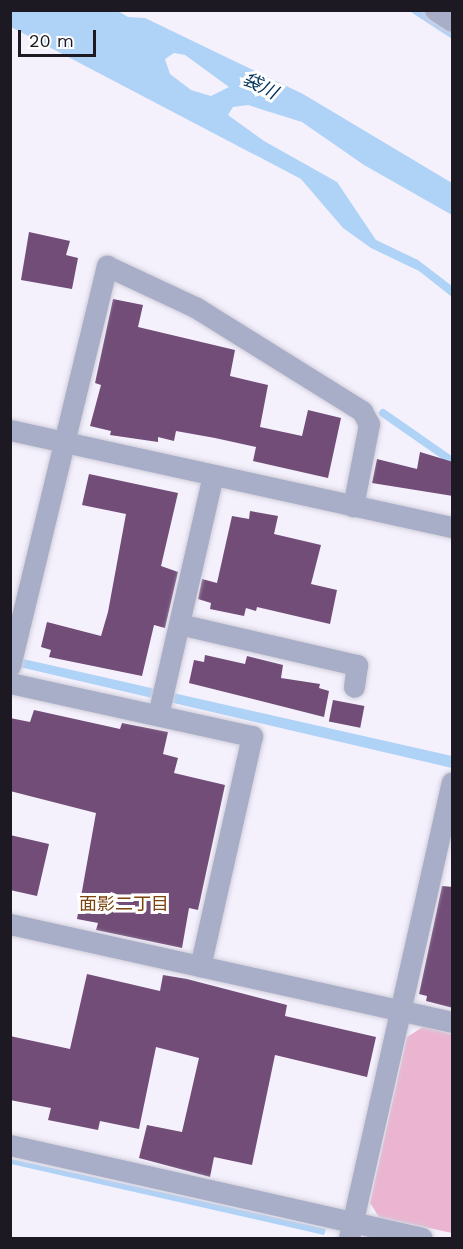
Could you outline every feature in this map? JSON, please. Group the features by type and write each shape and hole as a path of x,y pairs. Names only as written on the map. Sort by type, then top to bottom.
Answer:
{"street":[{"path":"435,10 453,21"},
{"path":"10,666 19,587 64,442 107,266 195,307 362,411 369,424 353,506"},
{"path":"10,430 453,527"},
{"path":"158,715 213,475"},
{"path":"179,624 357,665 354,687"},
{"path":"10,683 252,736 200,966"},
{"path":"351,1230 452,782"},
{"path":"10,924 453,1022"},
{"path":"10,1144 351,1230 422,1239"}],"shaded area":[{"path":"423,1027 452,1034 452,1233 379,1217 370,1203 407,1037"}],"water":[{"name":"袋川","path":"10,11 118,11 128,17 145,18 303,94 452,183 452,215 364,165 302,122 248,105 233,107 228,115 264,141 337,182 376,240 418,260 452,286 452,297 419,271 371,248 343,228 301,179 11,27","holes":["174,53 185,55 229,87 211,96 191,90 170,74 165,59"]},
{"path":"10,656 452,756 452,768 11,665"},
{"path":"11,1159 326,1229 324,1235 11,1164"}],"building":[{"path":"29,232 70,241 66,255 78,258 72,289 21,280"},
{"path":"113,299 143,305 138,327 235,350 230,376 268,385 260,427 302,436 308,410 341,418 328,478 253,461 256,447 215,438 176,431 174,441 158,437 158,442 110,435 111,431 90,426 101,385 95,383"},
{"path":"420,452 453,462 453,496 372,483 377,459 417,469"},
{"path":"89,474 178,493 161,566 178,572 165,628 154,625 142,676 49,657 51,650 41,647 47,622 101,636 108,612 126,514 82,505"},
{"path":"250,511 278,516 274,534 321,545 311,584 337,590 330,624 257,607 256,611 246,608 244,616 210,609 211,603 198,599 202,579 217,583 232,516 249,519"},
{"path":"205,655 245,664 247,656 283,665 281,678 320,684 319,688 329,691 324,717 189,683 194,660 204,662"},
{"path":"333,700 364,706 360,728 329,722"},
{"path":"34,710 120,729 122,723 168,732 163,754 178,758 174,773 225,785 198,910 189,908 182,948 96,930 98,923 77,919 96,813 10,791 10,718 30,722"},
{"path":"10,835 49,844 37,896 10,890"},
{"path":"442,886 453,887 453,1008 426,1001 427,996 419,994"},
{"path":"87,974 160,991 163,975 187,979 287,1005 285,1016 376,1037 367,1077 275,1055 252,1165 214,1157 210,1177 139,1158 147,1125 182,1132 199,1058 156,1047 139,1129 100,1121 98,1130 48,1120 51,1108 10,1100 10,1036 70,1049"}],"waterway":[{"path":"415,10 452,34"},
{"path":"383,413 452,461"}],"district":[{"name":"面影二丁目","path":"124,904"}]}
